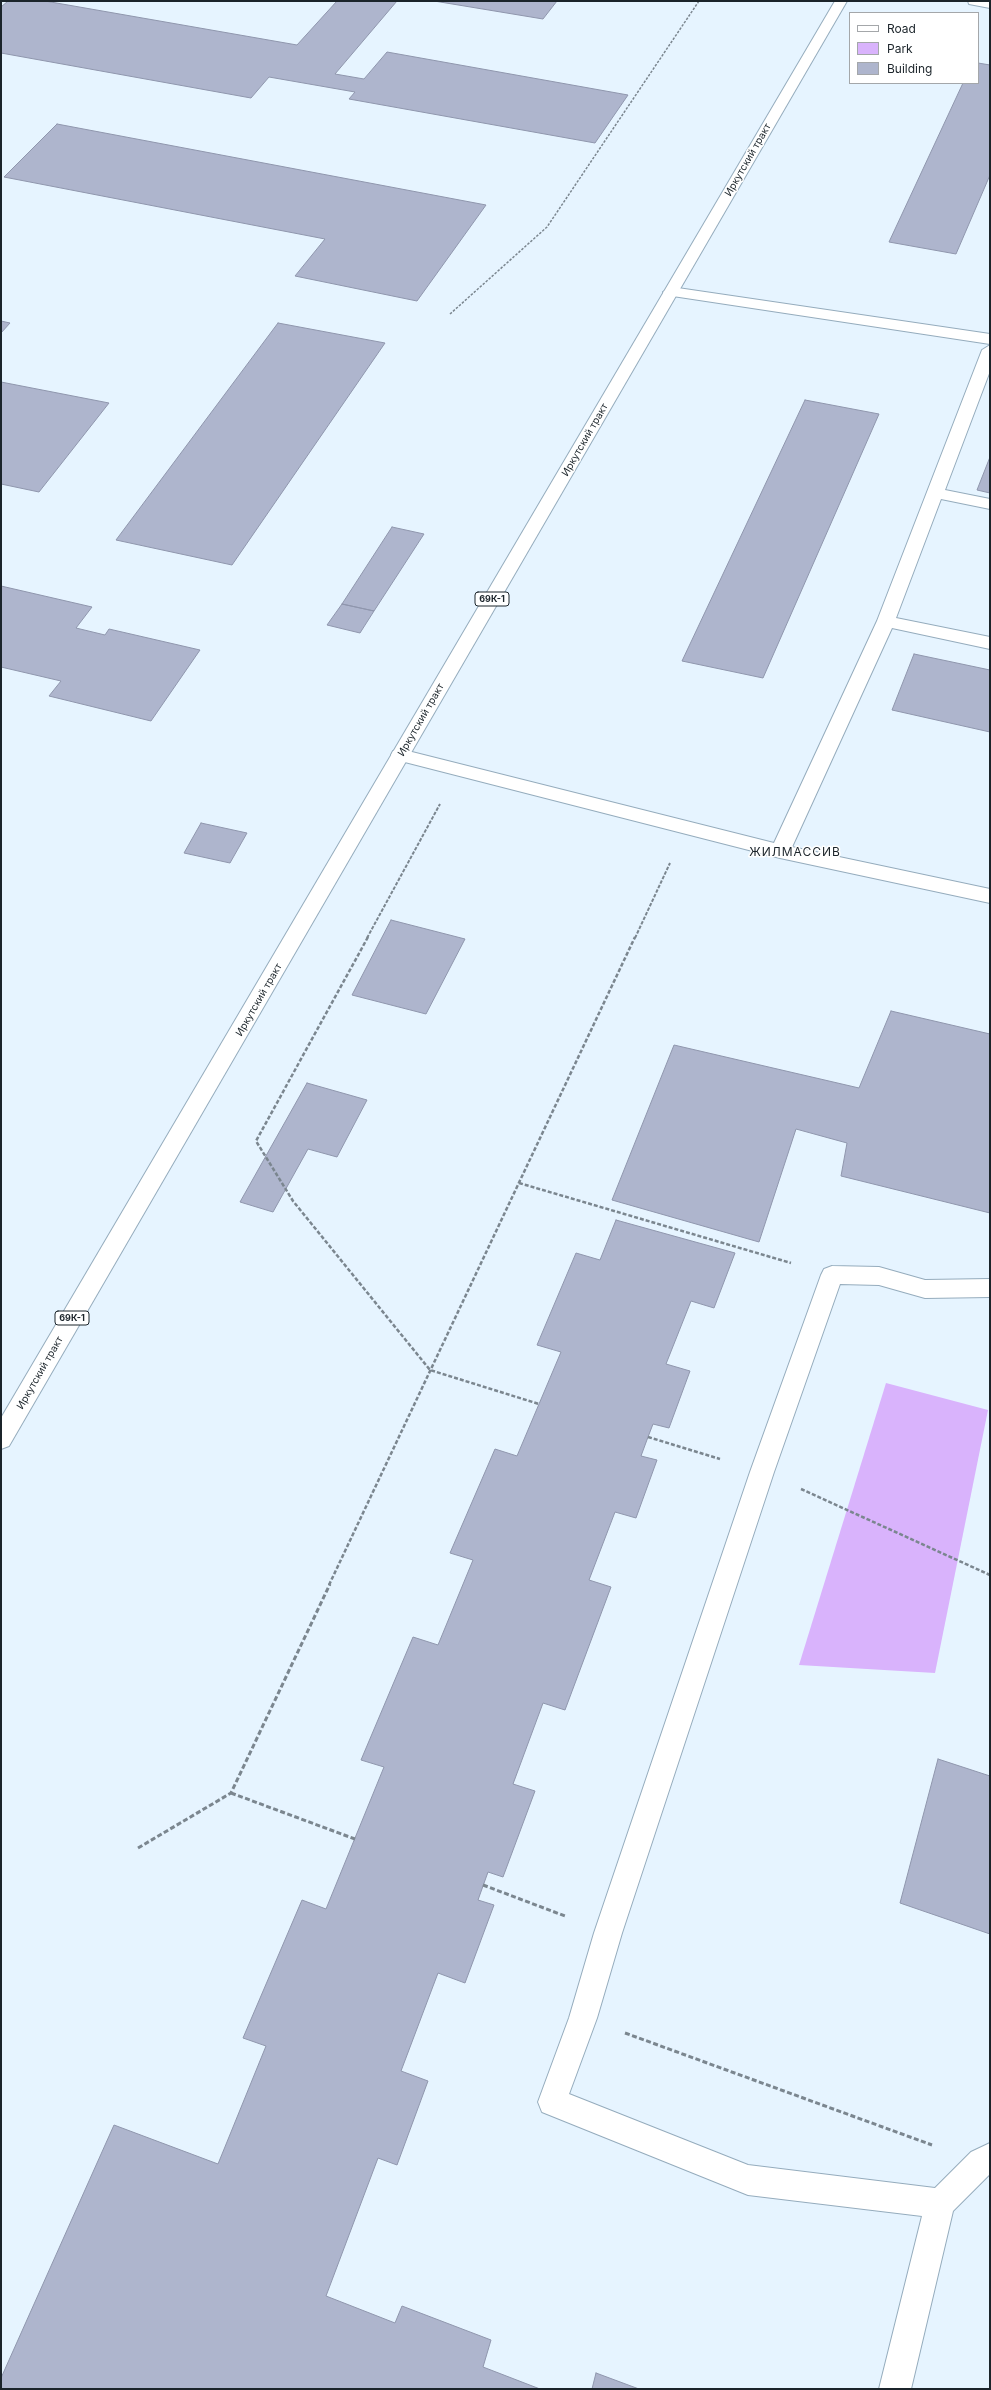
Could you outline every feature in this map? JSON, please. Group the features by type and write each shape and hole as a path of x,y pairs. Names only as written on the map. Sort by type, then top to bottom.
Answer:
{"main road":[{"name":"Иркутский тракт","path":"1,1439 841,1"},
{"path":"974,1 990,4"},
{"path":"671,292 990,339"},
{"path":"780,851 886,621 990,350"},
{"path":"935,493 990,504"},
{"path":"886,621 990,642"},
{"path":"400,755 780,851 990,896"},
{"path":"940,2203 748,2180 552,2102 583,2018 608,1933 762,1472 832,1275 879,1276 925,1289 990,1288"},
{"path":"895,2389 940,2203 986,2160"}],"path":[{"path":"450,314 548,227 699,1"},
{"path":"459,770 256,1140 293,1201 430,1370 539,1404"},
{"path":"138,1848 231,1793 686,828"},
{"path":"519,1183 832,1275"},
{"path":"648,1437 762,1472 990,1575"},
{"path":"231,1793 355,1839"},
{"path":"483,1885 608,1933"},
{"path":"583,2018 986,2160"}],"green space":[{"path":"886,1383 988,1410 935,1673 799,1665"}],"building":[{"path":"8,1 45,1 297,45 337,1 397,1 335,74 364,79 387,52 628,95 595,143 349,99 355,92 269,77 251,98 1,53 1,7"},
{"path":"434,1 557,1 543,19"},
{"path":"979,63 990,65 990,175 956,254 889,242 963,84 979,84"},
{"path":"57,124 486,205 417,301 295,276 325,239 4,177"},
{"path":"1,321 10,323 1,333"},
{"path":"278,323 385,343 232,565 116,540"},
{"path":"1,382 109,403 39,492 1,484"},
{"path":"805,400 879,414 763,678 682,661"},
{"path":"990,457 990,493 977,490"},
{"path":"392,527 424,534 374,611 342,604"},
{"path":"1,586 92,607 76,628 105,635 109,629 200,650 151,721 49,696 61,681 1,667"},
{"path":"342,604 374,611 360,633 327,625"},
{"path":"914,654 990,670 990,732 892,710"},
{"path":"201,823 247,833 230,863 184,853"},
{"path":"391,920 465,939 426,1014 352,995"},
{"path":"891,1011 990,1034 990,1213 841,1176 847,1143 796,1129 759,1242 612,1200 674,1045 859,1088"},
{"path":"307,1083 367,1100 337,1157 308,1149 273,1212 240,1202"},
{"path":"616,1220 735,1253 714,1308 691,1301 666,1364 690,1371 669,1428 653,1424 641,1456 657,1460 636,1518 615,1512 589,1580 611,1587 565,1710 543,1703 513,1784 535,1791 503,1877 488,1872 478,1900 494,1905 465,1983 438,1973 401,2071 428,2081 397,2165 378,2158 326,2296 395,2323 402,2306 491,2340 483,2367 540,2389 1,2389 1,2378 114,2125 218,2164 266,2046 243,2038 302,1900 326,1909 384,1767 361,1760 413,1637 438,1645 473,1560 450,1553 495,1449 517,1456 561,1352 537,1345 576,1253 600,1260"},
{"path":"938,1759 990,1776 990,1934 900,1903"},
{"path":"596,2373 639,2389 592,2389"}],"district":[{"name":"ЖИЛМАССИВ","path":"795,852"}]}
